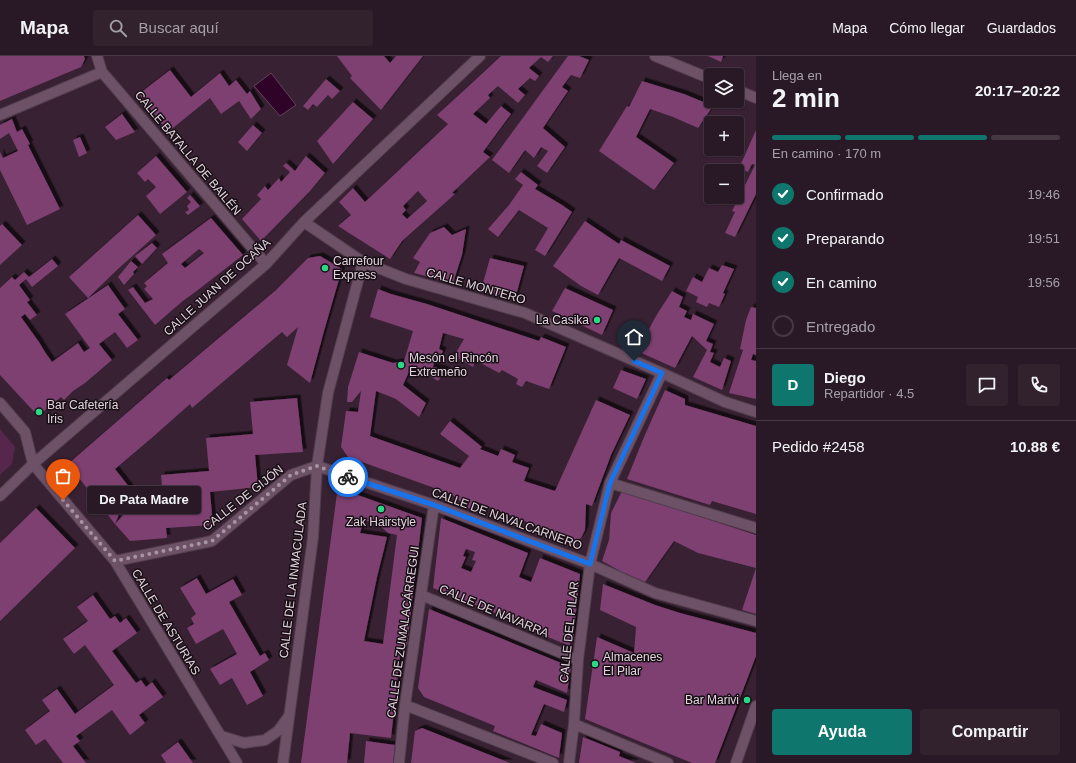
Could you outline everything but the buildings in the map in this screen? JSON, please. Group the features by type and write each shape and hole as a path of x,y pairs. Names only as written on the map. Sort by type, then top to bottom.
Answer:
{"street":[{"name":"CALLE BATALLA DE BAILÉN","path":"97,56 102,72 266,264"},
{"name":"CALLE JUAN DE OCAÑA","path":"0,496 33,464 266,264 304,222 480,56"},
{"path":"655,56 704,76"},
{"path":"0,115 102,72"},
{"path":"744,93 756,98"},
{"name":"CALLE MONTERO","path":"304,222 363,262 406,279 525,313 725,402 756,412"},
{"name":"CALLE DE LA INMACULADA","path":"283,763 313,537 317,466 328,393 363,262"},
{"name":"CALLE DEL PILAR","path":"568,763 574,724 578,660 590,564 610,483 662,373"},
{"path":"0,403 24,432 33,464"},
{"name":"CALLE DE ASTURIAS","path":"33,464 115,561 237,763"},
{"name":"CALLE DE NAVALCARNERO","path":"317,466 434,505 590,564 655,592 756,621"},
{"name":"CALLE DE GIJÓN","path":"115,561 212,541 291,475 317,466"},
{"path":"610,483 756,528"},
{"name":"CALLE DE ZUMALACÁRREGUI","path":"399,763 405,705 434,505"},
{"name":"CALLE DE NAVARRA","path":"422,595 578,660"},
{"path":"405,705 553,763"},
{"path":"736,763 756,706"},
{"name":"CALLE DE LA INMACULADA","path":"221,736 244,743 265,740 278,731 289,715"},
{"path":"574,724 668,763"}],"shaded area":[{"path":"271,73 296,105 280,116 254,86"},
{"path":"0,429 15,447 12,464 0,475"}],"way so far":[{"path":"63,500 115,561 212,541 291,475 317,466 348,477"}],"place":[{"name":"Carrefour Express","path":"325,268"},
{"name":"La Casika","path":"597,320"},
{"name":"Mesón el Rincón Extremeño","path":"401,365"},
{"name":"Bar Cafetería Iris","path":"39,412"},
{"name":"De Pata Madre","path":"63,500"},
{"name":"Zak Hairstyle","path":"381,509"},
{"name":"Almacenes El Pilar","path":"595,664"},
{"name":"Bar Marivi","path":"747,700"}],"route":[{"path":"348,477 434,505 590,564 610,483 662,373 634,361"}]}
